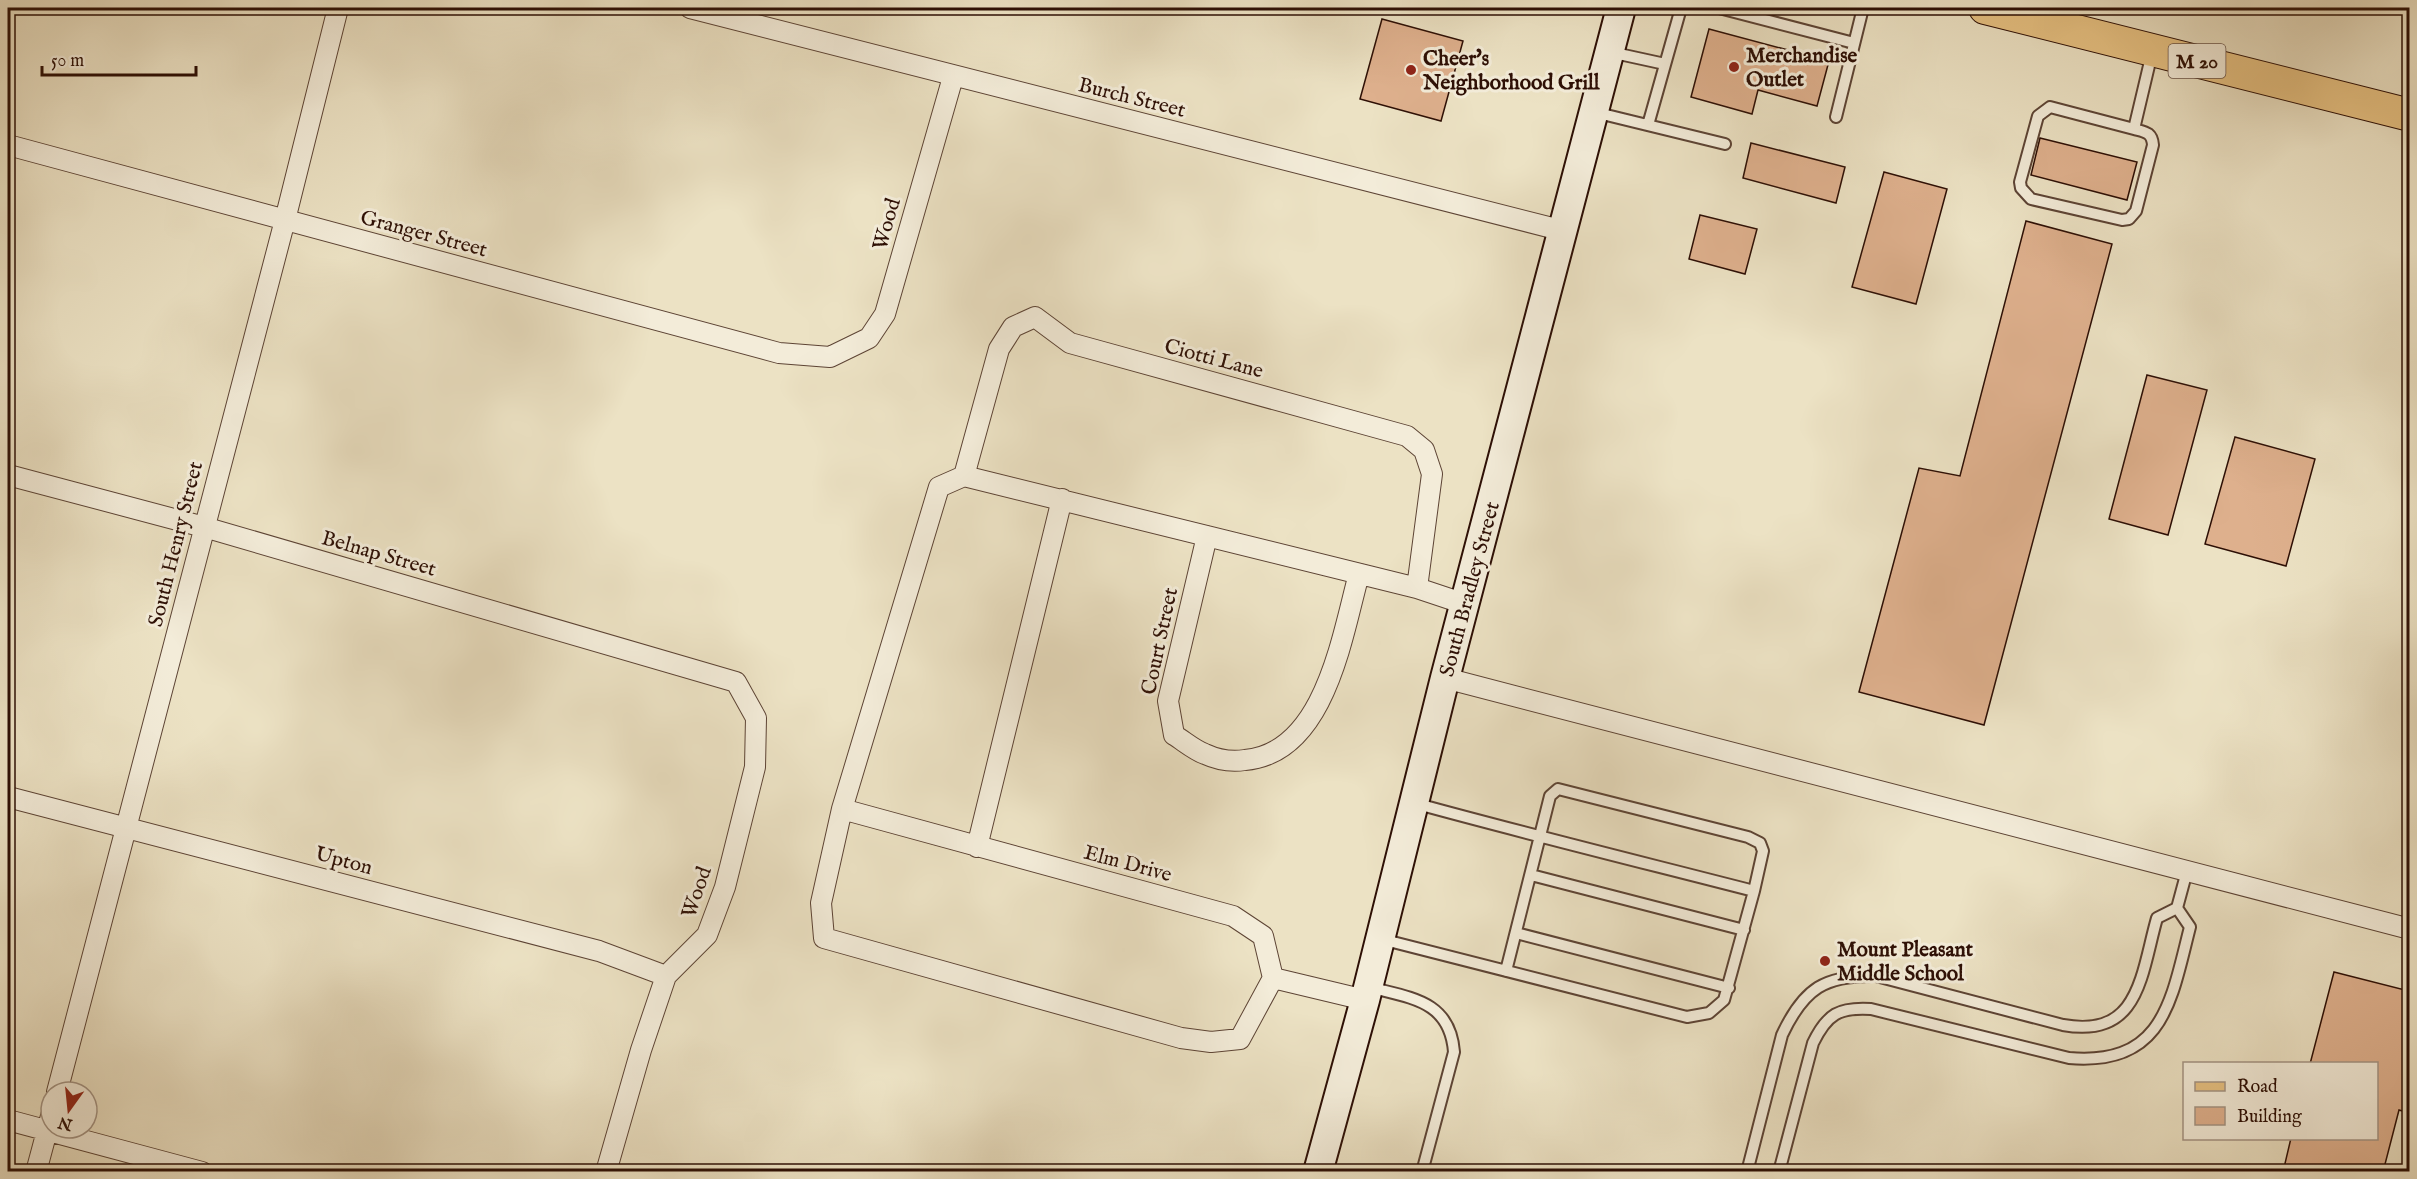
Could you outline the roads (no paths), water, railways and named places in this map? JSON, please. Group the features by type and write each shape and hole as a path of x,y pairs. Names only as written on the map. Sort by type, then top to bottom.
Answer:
{"main road":[{"name":"M 20","path":"1985,8 2409,115"}],"street":[{"name":"South Henry Street","path":"60,1080 285,220 338,8"},
{"name":"Burch Street","path":"690,8 953,77 1564,231"},
{"name":"South Bradley Street","path":"1318,1172 1367,994 1445,678 1621,8"},
{"name":"Wood","path":"830,357 869,338 885,314 953,77"},
{"name":"Granger Street","path":"8,145 779,353 830,357"},
{"name":"Ciotti Lane","path":"964,476 999,349 1013,327 1035,318 1070,343 1407,436 1424,450 1432,474 1417,588"},
{"name":"Belnap Street","path":"8,475 204,526 736,682"},
{"path":"1367,994 1273,978 1240,1039 1211,1042 1181,1038 824,938 820,903 842,809 939,487 964,476 1417,588 1465,604"},
{"path":"977,848 1062,499"},
{"name":"Court Street","path":"1207,536 1168,701 1174,735 1205,754 1231,762 1260,759 1284,746 1307,724 1333,671 1359,574"},
{"path":"1445,678 2409,929"},
{"name":"Wood","path":"606,1172 641,1050 666,976 707,935 725,887 755,767 756,718 736,682"},
{"name":"Upton","path":"8,797 599,951 666,976"},
{"name":"Elm Drive","path":"842,809 977,848 1233,916 1263,936 1273,978"},
{"path":"8,1120 39,1122"},
{"path":"99,1139 202,1172"},
{"path":"36,1172 44,1140"}],"lane":[{"path":"1648,125 1681,8"},
{"path":"1719,8 1854,43"},
{"path":"1836,117 1863,8"},
{"path":"2134,129 2153,50"},
{"path":"1609,52 1665,64"},
{"path":"2050,107 2134,129 2148,133 2152,137 2153,145 2136,211 2129,219 2122,220 2031,199 2021,188 2020,182 2038,116 2050,107"},
{"path":"1594,112 1725,144"},
{"path":"1381,938 1506,971 1687,1017 1709,1013 1724,1000 1729,988 1763,851 1760,843 1748,837 1558,789 1550,796 1506,971"},
{"path":"1414,803 1754,891"},
{"path":"1747,1172 1782,1035 1802,1001 1816,988 1830,980 1850,975 1876,976 2063,1025 2078,1028 2100,1026 2119,1018 2133,1000 2157,918 2177,908 2187,871"},
{"path":"1531,874 1744,930"},
{"path":"1779,1172 1813,1043 1821,1027 1839,1012 1852,1008 1871,1009 2069,1058 2093,1060 2114,1056 2132,1048 2149,1036 2163,1017 2171,1000 2190,927 2177,908"},
{"path":"1516,933 1729,988"},
{"path":"1367,994 1421,1001 1434,1007 1444,1019 1453,1040 1454,1052 1422,1172"}],"place":[{"name":"Merchandise Outlet","path":"1734,67"},
{"name":"Cheer's Neighborhood Grill","path":"1411,70"},
{"name":"Mount Pleasant Middle School","path":"1825,961"}]}
